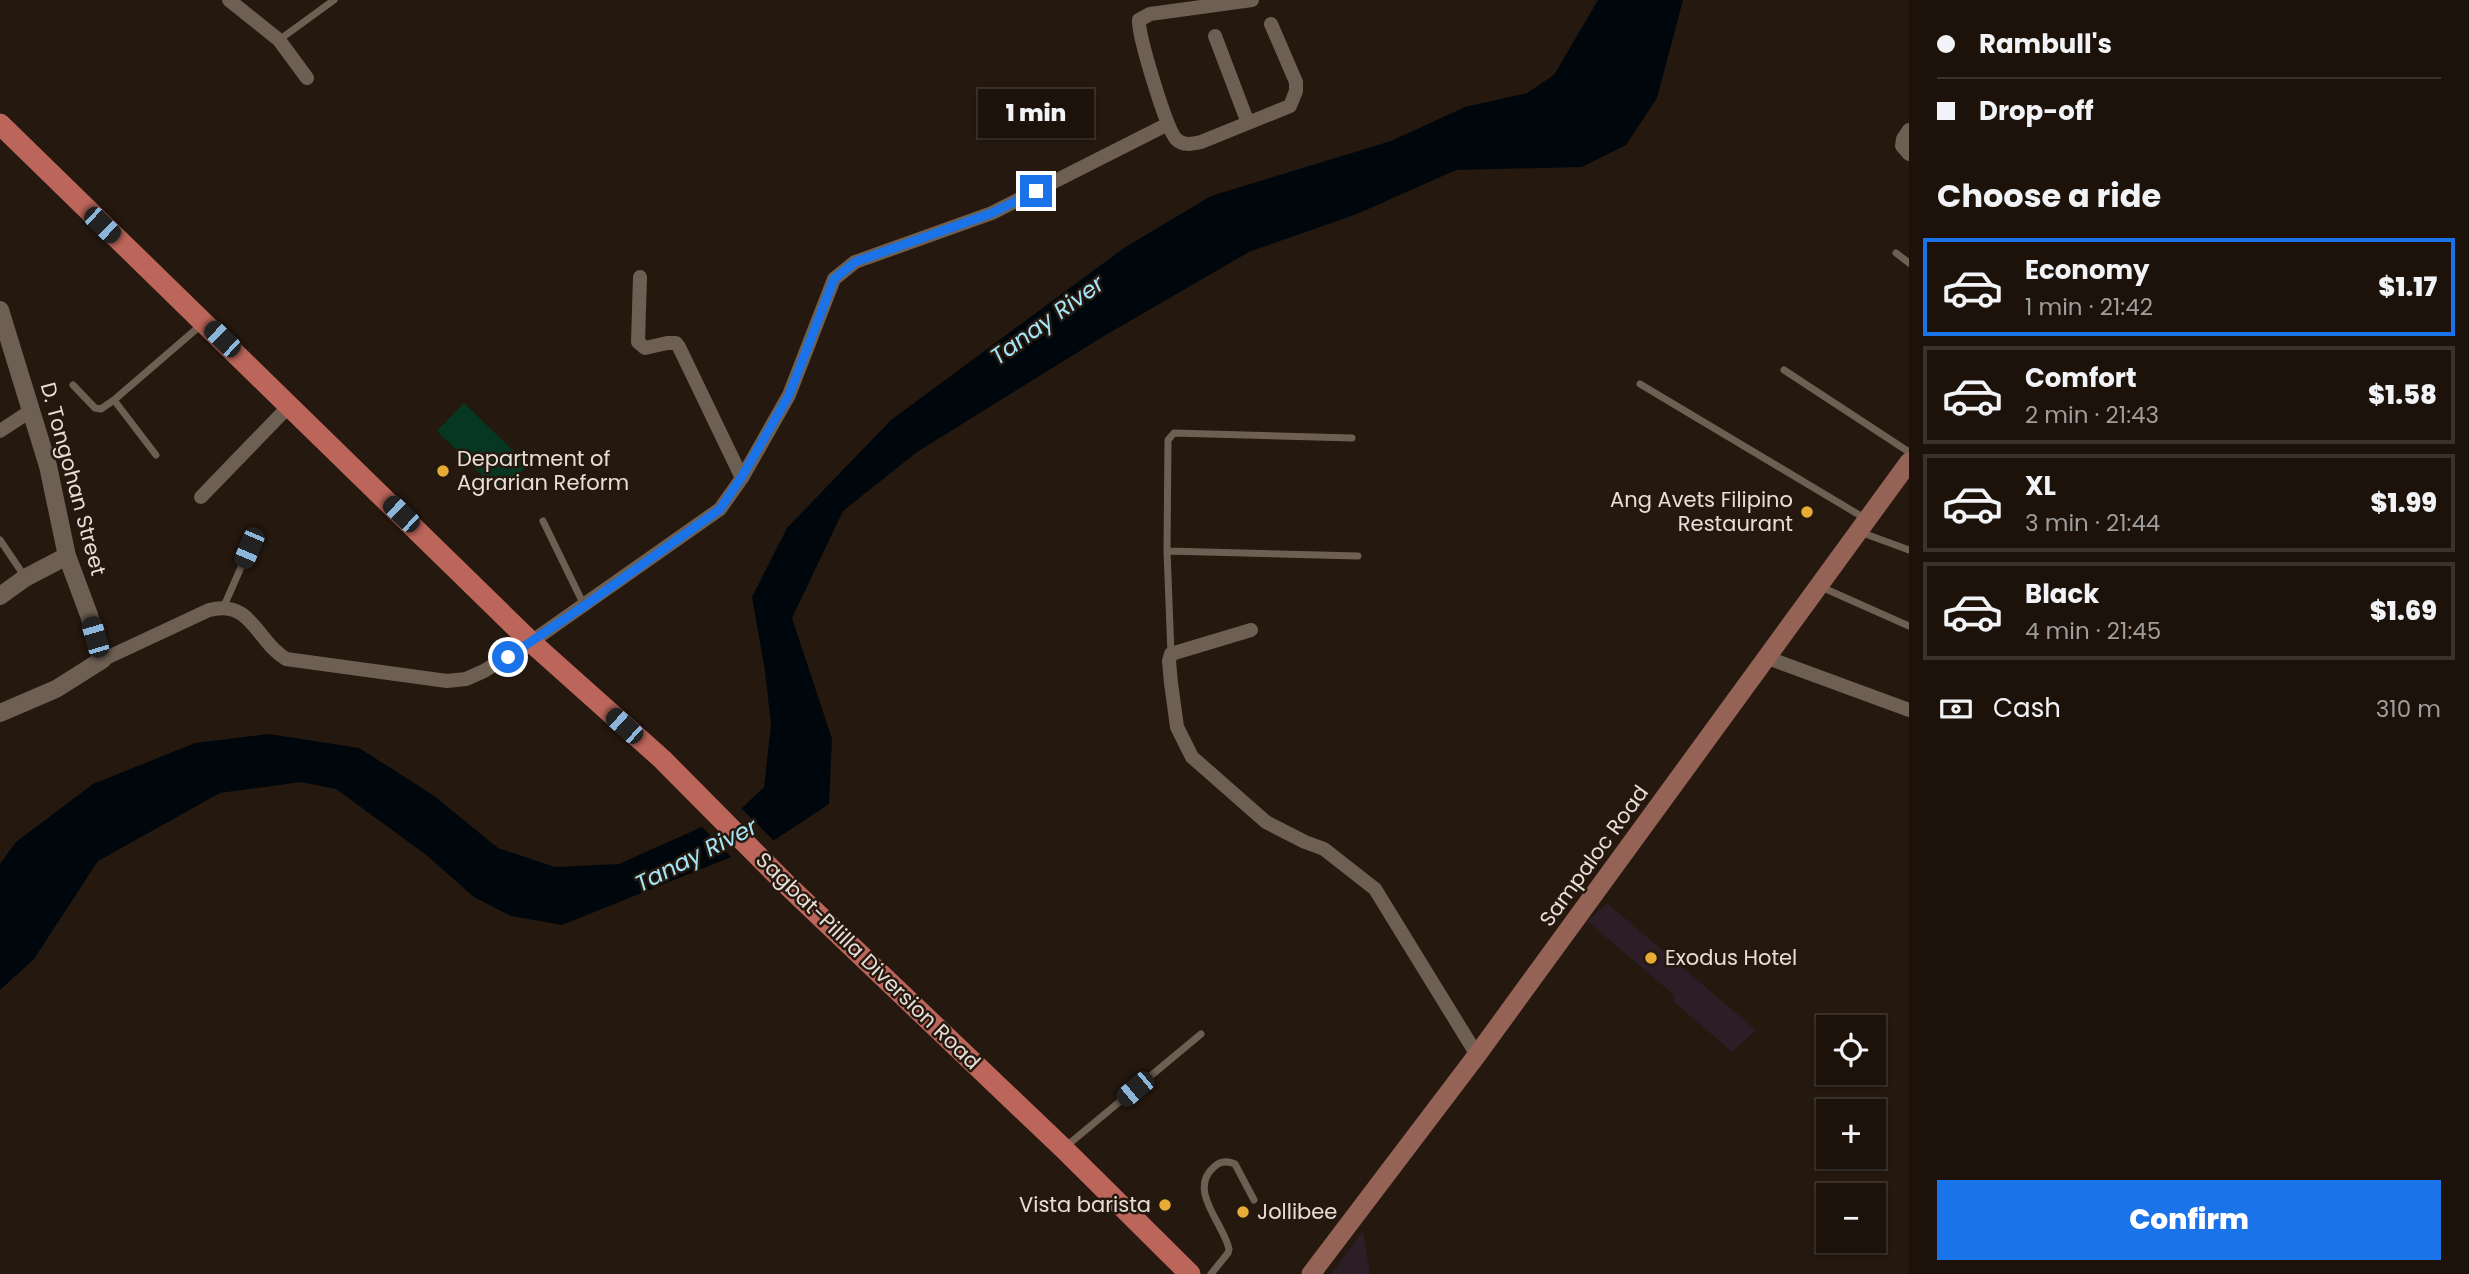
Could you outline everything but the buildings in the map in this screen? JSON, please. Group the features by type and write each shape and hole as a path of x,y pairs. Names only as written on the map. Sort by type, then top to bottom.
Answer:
{"main road":[{"name":"Sagbat-Pililla Diversion Road","path":"0,124 531,642 662,759 785,883 1064,1149 1190,1274"},
{"name":"Sampaloc Road","path":"1311,1274 1477,1055 1909,462"}],"street":[{"path":"229,0 279,40 307,78"},
{"path":"1252,0 1150,14 1139,20 1142,40 1168,124 1175,138 1190,145 1290,106 1295,99 1296,82 1271,24"},
{"path":"1215,36 1248,122"},
{"path":"0,713 56,689 102,660 209,610 224,606 233,608 248,618 276,653 286,659 447,681 484,671 584,606 720,509 789,395 834,279 844,270 855,262 992,213 1168,124"},
{"path":"1909,130 1902,146 1909,154"},
{"path":"640,277 638,342 645,348 667,343 676,343 680,347 741,478"},
{"name":"D. Tongohan Street","path":"0,310 48,466 67,556 102,660"},
{"path":"201,497 290,405"},
{"path":"0,431 32,410"},
{"path":"0,596 25,578 67,556"},
{"path":"1251,630 1171,654 1171,682 1177,727 1192,757 1266,821 1324,849 1375,889 1477,1055"},
{"path":"1768,658 1909,710"}],"lane":[{"path":"279,40 334,0"},
{"path":"1896,253 1909,263"},
{"path":"73,385 95,408 101,409 204,323"},
{"path":"1783,370 1909,452"},
{"path":"1640,384 1863,526 1909,550"},
{"path":"114,400 156,455"},
{"path":"1171,654 1167,551 1168,440 1174,433 1352,438"},
{"path":"543,521 584,606"},
{"path":"0,540 25,578"},
{"path":"224,606 249,548"},
{"path":"1167,551 1358,556"},
{"path":"1818,586 1909,626"},
{"path":"1064,1149 1201,1034"},
{"path":"1211,1274 1229,1249 1204,1189 1208,1174 1214,1166 1222,1162 1235,1164 1254,1200"}],"shaded area":[{"name":"Exodus Hotel","path":"1607,903 1756,1030 1732,1052 1674,1002 1674,995 1587,921"},
{"path":"1363,1231 1370,1274 1331,1274"}],"green space":[{"path":"464,403 528,465 500,493 437,431"}],"water":[{"name":"Tanay River","path":"1598,0 1683,0 1657,98 1626,145 1582,167 1456,170 1357,214 1249,252 1104,336 917,452 843,511 792,618 832,739 829,804 776,839 562,925 511,916 474,897 425,854 336,789 301,782 220,793 98,861 34,959 0,990 0,864 16,842 93,784 195,743 269,734 359,748 433,795 498,848 555,867 619,864 740,810 764,787 771,725 752,597 787,528 891,420 1124,248 1211,196 1391,141 1465,107 1527,93 1554,75"}],"pier":[{"path":"739,806 776,843 734,860 699,824"}],"place":[{"name":"Department of Agrarian Reform","path":"443,471"},
{"name":"Ang Avets Filipino Restaurant","path":"1807,512"},
{"name":"Exodus Hotel","path":"1651,958"},
{"name":"Vista barista","path":"1165,1205"},
{"name":"Jollibee","path":"1243,1212"}],"route":[{"path":"508,657 720,509 789,395 834,279 844,270 855,262 992,213 1036,191"}]}
